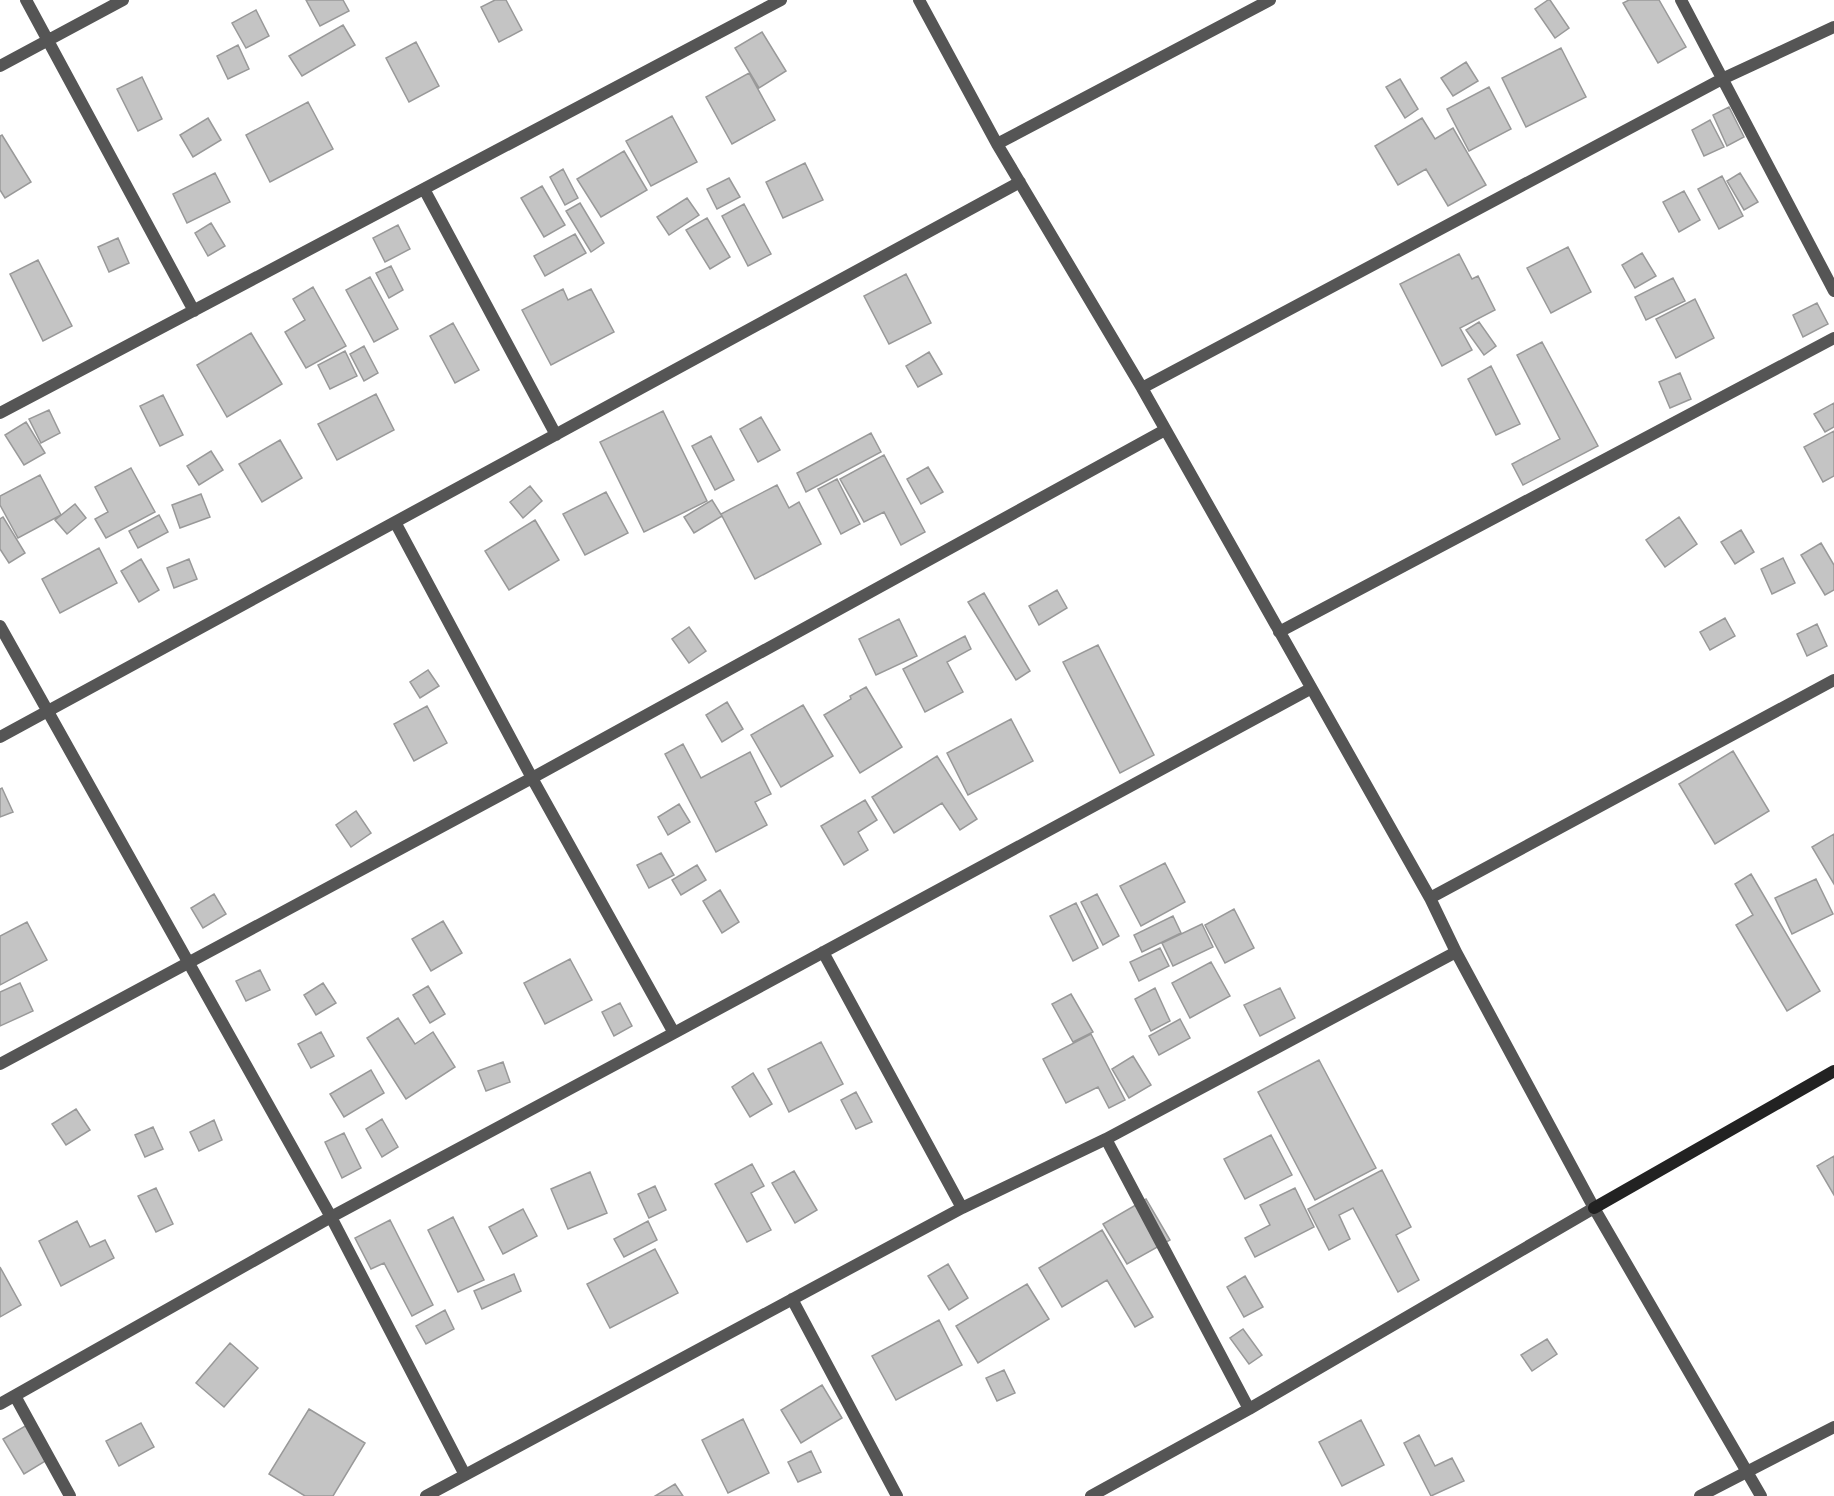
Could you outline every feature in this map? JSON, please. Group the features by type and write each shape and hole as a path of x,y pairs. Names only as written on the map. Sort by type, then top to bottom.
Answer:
{"street":[{"path":"26,0 194,310"},
{"path":"0,66 123,0"},
{"path":"0,414 781,0"},
{"path":"919,0 997,144 1142,388 1430,898 1456,952 1594,1208 1761,1496"},
{"path":"997,144 1270,0"},
{"path":"1680,0 1834,291"},
{"path":"1142,388 1722,79 1834,27"},
{"path":"0,737 1020,182"},
{"path":"424,189 556,435"},
{"path":"1279,632 1834,338"},
{"path":"0,1064 532,778 1165,430"},
{"path":"395,522 532,778 674,1034"},
{"path":"0,626 331,1217 465,1475"},
{"path":"1430,898 1834,680"},
{"path":"0,1404 331,1217 1311,689"},
{"path":"823,952 962,1208"},
{"path":"426,1496 962,1208 1106,1139 1456,952"},
{"path":"1091,1496 1249,1409 1834,1071"},
{"path":"1106,1139 1249,1409"},
{"path":"792,1299 897,1496"},
{"path":"15,1396 70,1496"},
{"path":"1700,1496 1834,1427"}],"building":[{"path":"306,0 343,0 349,11 320,26"},
{"path":"495,0 506,0 522,30 499,42 481,7"},
{"path":"1548,0 1569,28 1555,38 1535,9"},
{"path":"1629,0 1659,0 1686,47 1658,63 1623,3"},
{"path":"256,10 269,36 246,48 232,23"},
{"path":"343,25 355,45 302,76 289,56"},
{"path":"762,32 786,71 759,88 735,48"},
{"path":"416,42 439,86 409,102 386,58"},
{"path":"238,45 249,69 228,79 217,56"},
{"path":"1561,48 1586,97 1526,127 1502,78"},
{"path":"1466,62 1478,81 1453,96 1441,78"},
{"path":"749,73 775,120 732,144 706,97"},
{"path":"142,77 162,119 138,131 117,89"},
{"path":"1400,79 1418,109 1405,118 1386,87"},
{"path":"1489,87 1511,129 1469,151 1447,109"},
{"path":"308,102 333,149 270,182 246,135"},
{"path":"1729,107 1744,137 1727,146 1713,115"},
{"path":"672,116 697,162 651,186 626,141"},
{"path":"208,118 221,140 193,157 180,135"},
{"path":"1422,118 1435,139 1453,128 1486,185 1448,206 1426,169 1398,185 1375,146"},
{"path":"1710,120 1724,147 1704,156 1692,130"},
{"path":"2,135 31,182 5,198 0,190 0,136"},
{"path":"624,151 647,190 601,217 577,179"},
{"path":"805,163 823,200 783,218 766,182"},
{"path":"563,169 578,198 565,205 550,177"},
{"path":"215,173 230,202 187,223 173,194"},
{"path":"1740,173 1758,202 1744,210 1727,181"},
{"path":"1722,176 1743,216 1719,229 1698,189"},
{"path":"729,178 740,197 717,209 707,189"},
{"path":"542,186 565,225 544,237 521,198"},
{"path":"1684,191 1700,220 1679,232 1663,202"},
{"path":"687,198 699,215 669,235 657,217"},
{"path":"580,203 604,243 591,252 566,211"},
{"path":"744,204 771,254 748,266 722,216"},
{"path":"707,218 730,257 710,269 686,230"},
{"path":"211,223 225,246 208,256 195,233"},
{"path":"398,225 410,249 385,262 373,238"},
{"path":"575,234 586,253 545,276 534,256"},
{"path":"118,238 129,263 109,272 98,247"},
{"path":"1568,247 1591,292 1551,313 1527,268"},
{"path":"1642,253 1656,276 1635,288 1622,265"},
{"path":"1459,254 1472,279 1478,276 1495,310 1460,328 1472,350 1442,366 1400,284"},
{"path":"38,260 72,326 43,341 10,274"},
{"path":"391,266 403,290 389,298 376,273"},
{"path":"906,274 931,323 889,344 864,296"},
{"path":"370,277 398,329 374,342 346,290"},
{"path":"1673,278 1685,301 1646,320 1635,297"},
{"path":"313,287 346,346 306,368 285,332 305,320 293,299"},
{"path":"563,289 568,300 591,289 614,332 551,365 522,310"},
{"path":"1695,299 1714,338 1676,358 1656,319"},
{"path":"1817,303 1828,324 1803,337 1793,315"},
{"path":"1479,322 1496,346 1484,355 1466,330"},
{"path":"453,323 479,370 455,383 430,336"},
{"path":"251,333 282,384 227,417 197,365"},
{"path":"1542,342 1598,446 1523,485 1512,464 1560,439 1517,355"},
{"path":"364,346 378,373 364,381 350,354"},
{"path":"345,351 357,376 330,389 318,365"},
{"path":"929,352 942,374 918,387 906,366"},
{"path":"1491,366 1520,424 1496,435 1468,379"},
{"path":"1680,373 1691,399 1670,408 1659,382"},
{"path":"376,394 394,430 337,460 318,424"},
{"path":"163,395 183,435 160,446 140,406"},
{"path":"1834,403 1834,427 1825,432 1814,414"},
{"path":"49,410 60,433 41,443 29,419"},
{"path":"663,411 707,501 644,532 600,442"},
{"path":"761,417 780,450 758,462 740,429"},
{"path":"26,422 45,453 24,465 5,435"},
{"path":"1834,431 1834,476 1823,482 1804,447"},
{"path":"871,433 881,452 806,492 797,473"},
{"path":"711,436 734,480 715,490 692,446"},
{"path":"280,440 302,478 262,502 239,464"},
{"path":"211,451 223,470 199,485 187,466"},
{"path":"884,455 925,532 901,545 884,512 864,522 840,479"},
{"path":"928,467 943,492 921,504 907,479"},
{"path":"131,468 155,512 106,538 95,519 108,512 95,487"},
{"path":"40,475 61,515 18,538 0,505 0,496"},
{"path":"837,479 860,524 841,534 818,489"},
{"path":"777,485 789,508 799,502 821,544 755,579 721,514"},
{"path":"530,486 542,501 523,518 510,502"},
{"path":"606,492 628,533 585,555 563,514"},
{"path":"201,494 210,517 180,528 172,505"},
{"path":"712,500 722,516 694,533 684,517"},
{"path":"75,504 86,518 67,534 55,520"},
{"path":"159,515 168,532 138,548 129,531"},
{"path":"3,517 25,553 9,563 0,549 0,519"},
{"path":"1679,517 1697,544 1665,567 1646,540"},
{"path":"535,520 559,560 509,590 485,551"},
{"path":"1741,530 1754,552 1735,564 1721,542"},
{"path":"1821,543 1834,565 1834,590 1825,595 1801,555"},
{"path":"99,548 117,583 60,613 42,579"},
{"path":"1783,558 1795,583 1772,594 1761,569"},
{"path":"141,559 159,590 139,602 121,571"},
{"path":"189,559 197,579 174,588 167,568"},
{"path":"1057,590 1067,608 1039,625 1029,606"},
{"path":"984,593 1030,671 1016,680 968,602"},
{"path":"1725,618 1735,636 1710,650 1700,632"},
{"path":"899,619 917,656 876,675 859,639"},
{"path":"1817,624 1827,646 1807,656 1797,634"},
{"path":"689,627 706,651 689,663 672,639"},
{"path":"965,636 971,649 947,662 963,692 925,712 903,669"},
{"path":"1098,645 1154,755 1120,773 1063,662"},
{"path":"428,670 439,686 420,698 410,682"},
{"path":"866,687 902,747 860,773 824,715"},
{"path":"727,702 743,729 722,742 706,715"},
{"path":"803,705 833,756 781,787 751,735"},
{"path":"427,706 447,743 414,761 394,724"},
{"path":"1011,719 1033,761 968,795 947,753"},
{"path":"683,744 701,778 750,752 771,794 755,802 767,825 716,852 665,754"},
{"path":"1733,751 1769,811 1715,844 1679,784"},
{"path":"937,756 977,819 960,830 942,803 894,833 872,797"},
{"path":"2,788 13,812 0,817 0,789"},
{"path":"865,800 877,820 858,832 868,850 844,865 821,826"},
{"path":"679,804 690,822 668,835 658,817"},
{"path":"356,811 371,833 351,847 336,825"},
{"path":"1834,834 1834,884 1812,847"},
{"path":"661,853 674,875 649,888 637,865"},
{"path":"1165,863 1185,902 1141,926 1120,886"},
{"path":"697,865 706,880 681,895 672,880"},
{"path":"1751,874 1820,991 1787,1011 1736,925 1753,915 1735,884"},
{"path":"1816,879 1833,914 1792,934 1775,898"},
{"path":"720,890 739,922 722,933 703,901"},
{"path":"214,894 226,914 203,928 191,908"},
{"path":"1097,894 1119,936 1103,945 1081,902"},
{"path":"1076,903 1098,948 1073,961 1050,916"},
{"path":"1234,909 1254,948 1225,963 1205,925"},
{"path":"1173,916 1181,933 1142,952 1134,935"},
{"path":"443,921 462,953 431,971 412,939"},
{"path":"27,922 47,960 0,985 0,936"},
{"path":"1202,924 1213,947 1173,966 1162,943"},
{"path":"1160,948 1169,966 1139,981 1130,962"},
{"path":"570,959 592,1000 545,1024 524,983"},
{"path":"1211,962 1230,996 1190,1018 1172,983"},
{"path":"260,970 270,990 246,1001 236,981"},
{"path":"20,983 33,1011 0,1026 0,992"},
{"path":"323,983 336,1003 316,1015 304,995"},
{"path":"428,986 445,1014 430,1023 413,995"},
{"path":"1155,988 1170,1021 1151,1031 1135,999"},
{"path":"1280,988 1295,1018 1260,1036 1244,1005"},
{"path":"1071,994 1093,1032 1073,1042 1052,1004"},
{"path":"620,1003 632,1026 614,1036 602,1012"},
{"path":"398,1018 415,1044 433,1032 455,1067 406,1099 367,1038"},
{"path":"1180,1019 1190,1038 1159,1055 1149,1036"},
{"path":"321,1032 334,1056 311,1068 298,1044"},
{"path":"1091,1034 1125,1100 1109,1108 1098,1087 1066,1103 1043,1059"},
{"path":"821,1042 843,1084 789,1112 768,1069"},
{"path":"1133,1056 1151,1085 1129,1098 1112,1069"},
{"path":"1319,1060 1376,1168 1315,1200 1258,1092"},
{"path":"503,1062 510,1082 486,1091 478,1071"},
{"path":"371,1070 384,1093 344,1117 330,1094"},
{"path":"753,1073 772,1104 750,1117 732,1087"},
{"path":"856,1092 872,1122 856,1129 841,1100"},
{"path":"76,1109 90,1130 66,1145 52,1124"},
{"path":"382,1119 398,1147 382,1157 366,1129"},
{"path":"214,1120 222,1140 199,1151 190,1132"},
{"path":"153,1127 163,1149 145,1157 135,1135"},
{"path":"344,1133 361,1168 342,1178 325,1142"},
{"path":"1271,1135 1292,1175 1245,1199 1224,1159"},
{"path":"1834,1156 1834,1195 1817,1166"},
{"path":"752,1164 764,1186 751,1193 771,1230 747,1242 715,1184"},
{"path":"1382,1170 1411,1227 1396,1235 1419,1280 1398,1292 1353,1208 1339,1215 1350,1239 1329,1250 1308,1209"},
{"path":"794,1171 817,1210 795,1223 772,1183"},
{"path":"590,1172 607,1213 568,1229 551,1189"},
{"path":"655,1186 666,1210 649,1218 638,1194"},
{"path":"156,1188 173,1224 156,1232 138,1196"},
{"path":"1295,1188 1314,1227 1255,1257 1245,1238 1270,1225 1260,1205"},
{"path":"1146,1199 1170,1240 1127,1264 1103,1224"},
{"path":"523,1209 537,1236 503,1254 489,1227"},
{"path":"453,1217 484,1280 458,1292 428,1230"},
{"path":"390,1220 433,1305 412,1316 384,1263 371,1269 355,1238"},
{"path":"77,1221 90,1247 105,1240 114,1258 61,1286 39,1241"},
{"path":"648,1221 657,1240 624,1257 614,1239"},
{"path":"1102,1230 1153,1317 1135,1327 1107,1280 1062,1307 1039,1268"},
{"path":"655,1249 678,1293 610,1328 587,1284"},
{"path":"948,1264 968,1298 949,1310 928,1276"},
{"path":"0,1267 21,1305 0,1317"},
{"path":"514,1274 521,1291 482,1309 474,1291"},
{"path":"1245,1276 1263,1307 1244,1317 1227,1287"},
{"path":"1027,1284 1049,1319 978,1363 956,1326"},
{"path":"445,1310 454,1329 426,1344 416,1326"},
{"path":"939,1320 962,1365 896,1400 872,1356"},
{"path":"1243,1329 1262,1355 1249,1364 1230,1338"},
{"path":"1547,1339 1557,1354 1532,1371 1521,1355"},
{"path":"230,1343 258,1368 224,1407 196,1383"},
{"path":"1004,1370 1015,1393 997,1401 986,1378"},
{"path":"822,1385 842,1418 801,1443 781,1410"},
{"path":"309,1409 365,1443 333,1496 305,1496 269,1474"},
{"path":"743,1419 769,1473 728,1493 702,1440"},
{"path":"1361,1420 1384,1465 1342,1486 1319,1442"},
{"path":"141,1423 154,1447 119,1466 106,1441"},
{"path":"27,1425 47,1460 24,1474 3,1439"},
{"path":"1419,1435 1435,1466 1452,1458 1464,1481 1431,1496 1404,1443"},
{"path":"811,1451 821,1472 798,1482 788,1462"},
{"path":"675,1484 683,1496 655,1496"}]}
